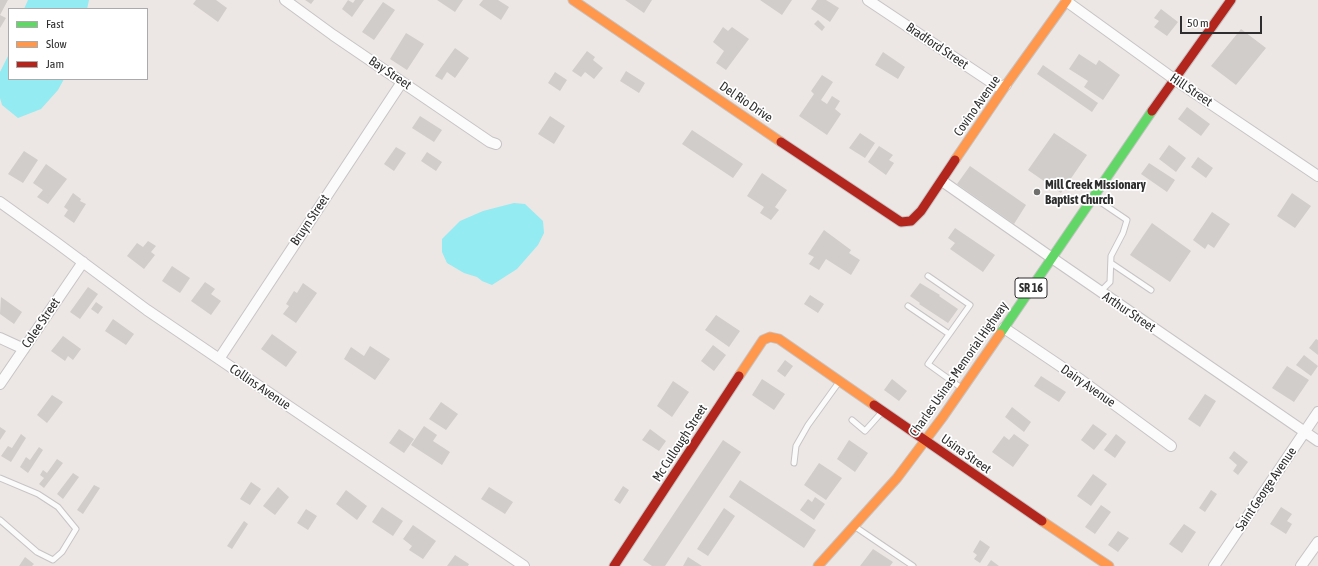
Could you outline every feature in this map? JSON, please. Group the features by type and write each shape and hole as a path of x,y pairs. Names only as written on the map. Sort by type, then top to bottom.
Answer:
{"main road":[{"name":"Del Rio Drive","path":"573,0 855,192 901,222 906,222"},
{"name":"Covino Avenue","path":"906,222 911,221 921,211 1006,85 1067,0"},
{"name":"Charles Usinas Memorial Highway","path":"818,566 898,478 925,441 1052,258 1222,7 1231,0"},
{"name":"Usina Street","path":"770,337 779,339 972,474 1109,566"},
{"name":"Mc Cullough Street","path":"614,566 760,344 763,340 770,337"}],"street":[{"name":"Bay Street","path":"286,0 333,35 490,142 496,144"},
{"name":"Bradford Street","path":"868,0 997,86 1006,85"},
{"name":"Hill Street","path":"1067,0 1174,79 1318,176"},
{"name":"Bruyn Street","path":"219,359 402,82"},
{"name":"Arthur Street","path":"942,181 1100,292 1318,441"},
{"name":"Collins Avenue","path":"0,202 147,310 524,566"},
{"name":"Colee Street","path":"0,384 83,262"},
{"name":"Dairy Avenue","path":"1004,328 1081,380 1171,446"},
{"path":"0,338 24,349"},
{"name":"Saint George Avenue","path":"1214,566 1318,412"},
{"path":"1301,566 1318,542"}],"lane":[{"path":"1093,198 1127,220 1123,233 1111,256 1110,282 1100,292"},
{"path":"1111,263 1151,290"},
{"path":"928,276 970,305 928,364 962,388"},
{"path":"908,306 949,334"},
{"path":"794,463 796,446 808,425 839,381"},
{"path":"852,420 865,431 882,411"},
{"path":"0,478 38,494 58,507 76,529 62,552 53,560 37,552 0,520"},
{"path":"855,526 913,566"}],"water":[{"path":"28,0 89,0 87,8 24,8"},
{"path":"8,56 8,80 63,80 58,90 41,109 18,118 2,105 0,98 0,72"},
{"path":"514,203 525,204 543,221 544,233 538,245 517,269 492,285 477,277 464,273 447,263 442,252 442,239 460,221 483,211"}],"building":[{"path":"0,0 8,0 0,15"},
{"path":"196,0 216,0 227,8 218,22 193,4"},
{"path":"305,0 314,0 311,4"},
{"path":"348,0 353,3 355,0 364,0 352,17 342,9"},
{"path":"437,0 463,0 455,12"},
{"path":"483,0 498,0 509,7 501,20 479,5"},
{"path":"625,0 652,0 644,13"},
{"path":"760,0 792,0 782,15"},
{"path":"817,0 826,0 839,8 830,22 811,9"},
{"path":"383,2 395,10 374,40 362,32"},
{"path":"1161,9 1178,22 1167,36 1154,27 1159,21 1154,18"},
{"path":"0,15 6,18 0,28"},
{"path":"818,20 825,27 822,31 814,24"},
{"path":"723,27 728,31 732,27 749,39 726,70 716,63 724,51 713,42"},
{"path":"1241,29 1266,48 1236,85 1211,66"},
{"path":"406,33 424,44 407,70 390,59"},
{"path":"455,48 469,58 455,78 447,72 442,80 435,76"},
{"path":"587,51 595,57 593,60 603,68 594,79 585,72 581,77 572,71"},
{"path":"883,52 905,67 898,79 875,65"},
{"path":"1079,54 1096,65 1099,60 1120,75 1103,100 1084,87 1088,81 1069,69"},
{"path":"1043,65 1098,103 1092,112 1037,74"},
{"path":"626,71 645,83 639,93 620,81"},
{"path":"555,72 567,80 560,91 548,83"},
{"path":"822,75 833,82 821,100 827,104 832,96 840,101 835,109 841,114 827,135 799,116 814,94 811,91"},
{"path":"1187,107 1210,124 1201,136 1178,119"},
{"path":"420,116 442,130 434,142 412,128"},
{"path":"550,116 565,126 554,144 538,134"},
{"path":"692,130 743,164 733,178 682,144"},
{"path":"860,133 875,143 865,158 849,148"},
{"path":"1054,133 1087,155 1061,193 1028,170"},
{"path":"1169,145 1186,158 1176,172 1159,159"},
{"path":"879,146 893,155 889,160 894,163 886,175 868,162"},
{"path":"396,147 406,153 394,171 384,164"},
{"path":"24,151 38,160 23,183 8,174"},
{"path":"427,152 442,162 436,171 421,161"},
{"path":"1198,157 1213,168 1206,178 1191,167"},
{"path":"1149,163 1175,180 1167,192 1141,174"},
{"path":"46,164 67,179 48,204 37,197 43,190 33,183"},
{"path":"970,166 1026,205 1014,224 957,184"},
{"path":"762,173 787,190 775,207 779,210 771,220 760,213 764,207 747,196"},
{"path":"73,193 81,199 80,201 86,204 74,223 64,216 68,210 64,207"},
{"path":"1292,193 1311,206 1295,228 1277,216"},
{"path":"1212,212 1230,224 1214,248 1208,244 1205,249 1193,240"},
{"path":"1152,223 1191,251 1170,282 1130,255"},
{"path":"955,228 995,255 983,272 950,249 955,243 948,238"},
{"path":"824,230 851,250 849,253 860,260 851,275 826,259 819,270 809,264 814,257 808,254"},
{"path":"148,241 156,246 151,252 155,255 144,269 127,256 137,243 143,247"},
{"path":"172,266 190,278 180,293 162,281"},
{"path":"205,282 215,289 211,294 221,301 211,315 191,301"},
{"path":"303,283 317,293 296,323 283,314 289,306 286,304 294,291 297,293"},
{"path":"920,283 940,295 939,296 958,309 948,323 919,304 920,303 910,296"},
{"path":"88,287 98,294 80,319 70,312"},
{"path":"810,295 824,304 818,313 804,304"},
{"path":"1,297 22,312 14,324 0,314"},
{"path":"96,302 103,307 98,314 91,309"},
{"path":"716,315 740,331 729,347 705,330"},
{"path":"113,319 134,334 126,345 105,331"},
{"path":"272,334 297,352 286,367 261,349"},
{"path":"63,336 81,349 73,360 68,356 65,361 51,351"},
{"path":"1316,339 1318,340 1318,355 1309,348"},
{"path":"713,345 726,355 714,371 701,361"},
{"path":"370,346 390,359 375,380 344,359 351,347 364,356"},
{"path":"1304,355 1318,366 1311,376 1296,365"},
{"path":"785,360 793,366 785,377 777,371"},
{"path":"1287,366 1309,380 1294,402 1272,388"},
{"path":"1041,376 1066,392 1059,402 1034,386"},
{"path":"762,379 785,394 774,410 752,395"},
{"path":"892,379 907,391 899,401 884,390"},
{"path":"673,381 689,392 672,417 657,406"},
{"path":"1205,394 1216,401 1200,427 1188,419"},
{"path":"52,395 63,402 47,423 37,415"},
{"path":"441,402 458,414 446,430 429,419"},
{"path":"1012,407 1031,422 1024,432 1005,417"},
{"path":"1093,424 1107,434 1094,450 1081,440"},
{"path":"424,426 437,435 433,441 450,452 442,465 411,445"},
{"path":"0,427 6,431 0,440"},
{"path":"399,429 414,439 404,453 389,443"},
{"path":"650,429 666,441 659,451 642,440"},
{"path":"21,434 26,438 11,462 1,456 8,446 12,448"},
{"path":"1014,434 1029,445 1013,467 992,452 1004,436 1009,440"},
{"path":"1116,434 1126,442 1115,458 1104,450"},
{"path":"723,440 741,452 665,566 652,566 643,560"},
{"path":"849,440 868,453 855,472 837,459"},
{"path":"39,447 43,450 28,473 20,467 26,457 30,460"},
{"path":"1234,451 1248,462 1238,475 1233,471 1237,465 1229,458"},
{"path":"57,459 63,463 44,488 39,484 44,478 40,475 43,470 47,473"},
{"path":"819,463 842,478 826,500 804,485"},
{"path":"73,473 79,477 63,499 57,494"},
{"path":"1093,474 1107,484 1091,506 1077,496"},
{"path":"740,480 816,530 804,548 729,497"},
{"path":"251,482 261,489 250,505 240,499"},
{"path":"94,485 100,488 83,514 77,510"},
{"path":"623,486 629,490 620,504 614,500"},
{"path":"278,487 289,497 275,515 263,506"},
{"path":"489,487 513,502 505,514 481,499"},
{"path":"346,490 367,506 357,520 336,504"},
{"path":"1211,490 1217,494 1205,512 1199,508"},
{"path":"815,497 825,504 814,520 800,510 808,499 812,502"},
{"path":"1101,505 1111,512 1095,534 1085,527"},
{"path":"382,507 403,521 393,536 372,522"},
{"path":"1281,507 1292,514 1287,521 1292,524 1286,534 1270,524"},
{"path":"724,508 735,516 708,556 697,549"},
{"path":"306,509 317,516 308,530 297,523"},
{"path":"244,521 248,524 232,549 227,546"},
{"path":"1184,524 1196,532 1182,553 1169,544"},
{"path":"413,525 436,541 423,559 409,550 412,546 403,539"},
{"path":"1118,531 1129,538 1118,552 1108,545"},
{"path":"980,540 990,547 980,563 974,559 977,555 973,552"},
{"path":"873,549 893,562 890,566 860,566"},
{"path":"455,555 469,564 468,566 447,566"},
{"path":"25,557 34,564 32,566 19,566"},
{"path":"688,557 702,566 683,566"},
{"path":"991,560 999,566 987,566"}],"traffic: fast":[{"path":"1000,334 1152,111"}],"traffic: slow":[{"path":"573,0 781,142"},
{"path":"955,160 1006,85 1067,0"},
{"path":"818,566 897,478 942,418 1000,334"},
{"path":"739,376 763,340 770,337 779,339 874,405"},
{"path":"1042,521 1109,566"}],"traffic: jam":[{"path":"1152,111 1231,0"},
{"path":"781,142 901,222 911,221 921,211 955,160"},
{"path":"614,566 739,376"},
{"path":"874,405 1042,521"}],"place":[{"name":"Mill Creek Missionary Baptist Church","path":"1037,192"}]}
